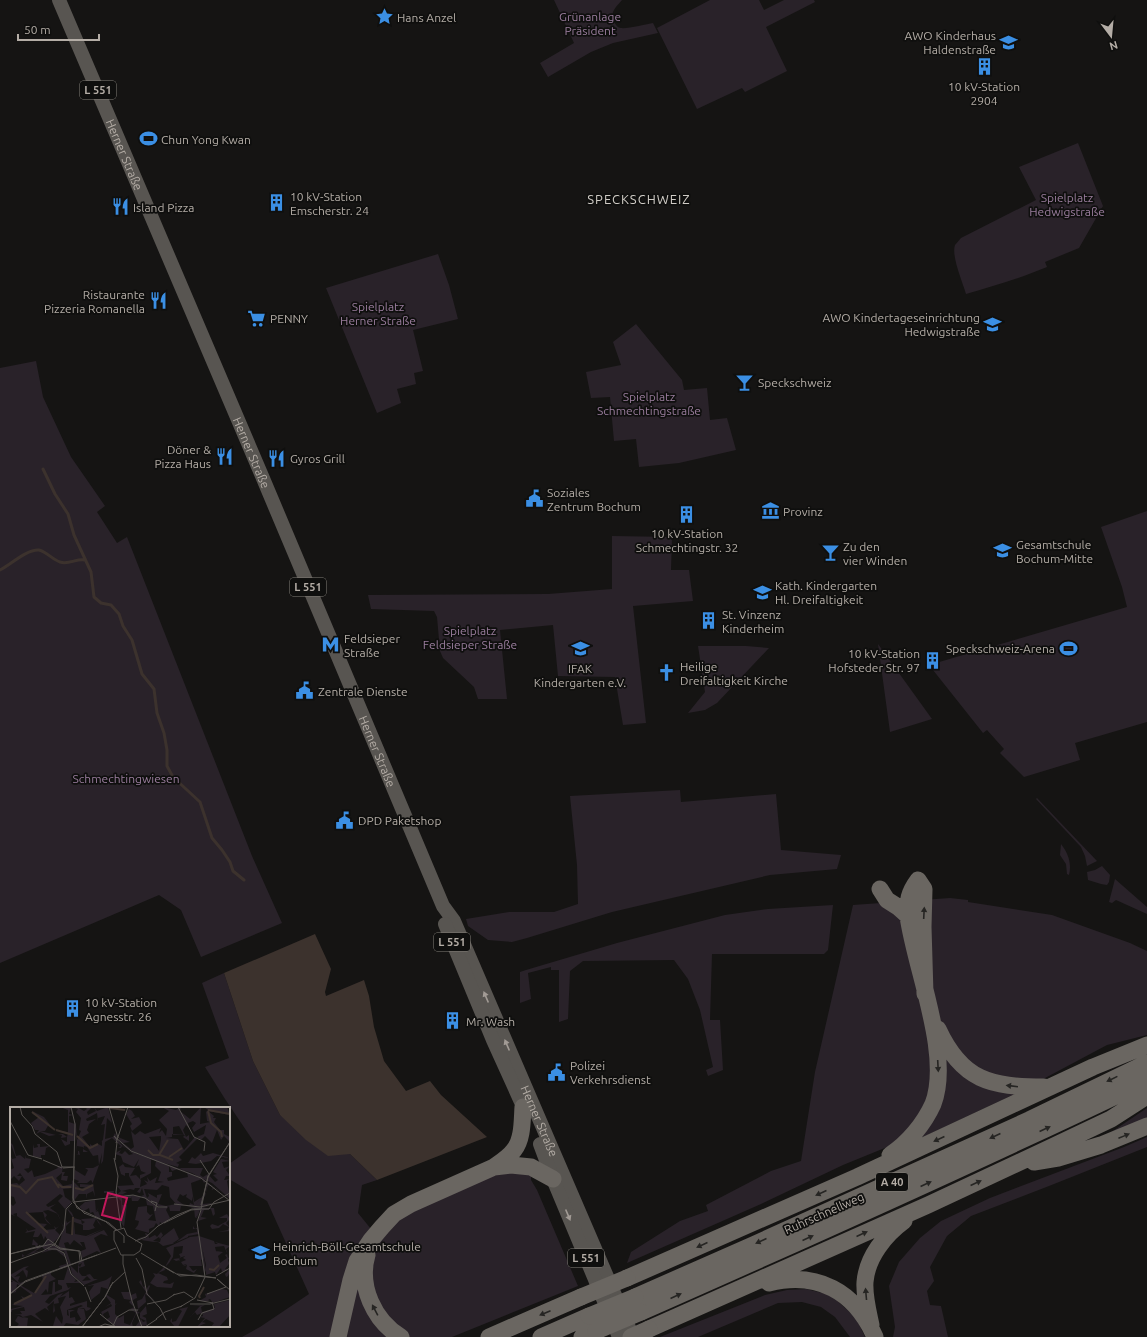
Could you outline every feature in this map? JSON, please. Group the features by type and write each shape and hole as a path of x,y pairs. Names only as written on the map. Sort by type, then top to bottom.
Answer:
{"highway":[{"path":"925,994 923,927 924,889 918,880 912,889 907,904 908,916 925,994 931,1013 946,1045 956,1059 968,1071 986,1080 1002,1085 1018,1087 1051,1087"},
{"path":"880,889 887,900 908,916"},
{"path":"857,1177 906,1142 915,1133 933,1104 937,1087 938,1071 937,1051 931,1013"},
{"path":"489,1337 857,1177 1093,1067 1147,1045"},
{"name":"Ruhrschnellweg","path":"541,1337 589,1328 753,1246 1028,1120 1147,1063"},
{"name":"Ruhrschnellweg","path":"638,1304 853,1218 1147,1081"},
{"path":"632,1337 1001,1171 1111,1119 1147,1096"},
{"path":"494,1167 514,1150 518,1142 523,1107"},
{"path":"1001,1171 1071,1155 1101,1145 1147,1126"},
{"path":"338,1337 351,1280 357,1262 371,1240 394,1214 431,1194 494,1167 511,1165 531,1167 553,1179"},
{"path":"874,1335 866,1296 865,1282 868,1268 874,1254 887,1236 899,1225 928,1205"},
{"path":"371,1240 365,1261 364,1275 366,1290 380,1320 393,1332 402,1337"},
{"path":"724,1296 776,1281 790,1279 815,1281 842,1293 859,1312 874,1335"}],"main road":[{"name":"Herner Straße","path":"59,0 443,906 445,926 472,974 632,1337"},
{"name":"Herner Straße","path":"472,974 493,1040 542,1150 619,1337"}],"green space":[{"name":"Grünanlage Präsident","path":"554,0 622,0 612,16 617,26 620,28 628,28 653,23 658,33 613,43 591,52 548,77 540,63 574,43"},
{"path":"710,0 759,0 764,10 784,0 814,0 815,2 766,27 787,71 745,92 742,88 697,109 657,28"},
{"name":"Spielplatz Hedwigstraße","path":"1078,143 1103,206 1079,248 1045,262 1047,267 966,294 956,262 954,250 955,245 961,238 1036,200 1019,167"},
{"name":"Spielplatz Herner Straße","path":"438,254 449,285 458,319 413,330 423,371 414,373 416,384 397,389 401,403 377,413 326,288"},
{"name":"Spielplatz Schmechtingstraße","path":"636,324 682,380 684,390 707,388 710,420 727,418 736,450 679,463 639,467 636,439 614,441 610,397 591,398 586,372 621,365 613,342"},
{"name":"Schmechtingwiesen","path":"36,361 43,397 71,457 105,506 97,512 117,543 127,537 252,856 282,923 201,957 181,910 159,895 0,963 0,368"},
{"name":"Speckschweiz-Arena","path":"1147,511 1147,722 1075,743 1080,760 1024,777 1000,753 1004,749 987,730 983,733 929,665 1127,607 1122,587 1101,527"},
{"name":"Spielplatz Feldsieper Straße","path":"612,536 672,537 671,570 689,570 693,601 633,606 646,723 623,725 615,677 558,676 553,625 500,630 507,699 478,699 474,687 443,658 440,651 437,617 434,611 371,609 368,595 548,594 612,589"},
{"path":"878,644 932,719 890,732"},
{"path":"698,646 746,646 769,648 717,703 705,710 688,713 705,692"},
{"path":"680,790 681,802 776,794 781,850 841,855 837,869 770,875 612,912 512,942 488,940 468,926 466,919 509,912 554,912 578,904 577,865 570,796"},
{"path":"1037,798 1097,861 1087,866 1081,847 1036,799"},
{"path":"1061,844 1069,858 1069,875 1067,874 1066,864 1060,855"},
{"path":"1102,866 1110,875 1107,885 1088,880 1087,872"},
{"path":"1115,879 1147,907 1147,914 1116,900 1112,903 1109,902"},
{"path":"950,898 1052,915 1130,943 1147,951 1147,1035 1107,1045 1015,1094 919,1139 924,1132 843,1165 761,1204 627,1263 631,1252 680,1221 708,1211 706,1205 771,1171 801,1161 815,1072 853,905"},
{"path":"833,905 828,950 824,954 712,954 710,1020 720,1020 723,1070 708,1076 706,1070 713,1067 700,1010 688,979 674,960 583,961 570,971 568,1019 559,1022 559,970 551,970 551,967 528,973 531,999 520,1003 520,972 526,970 617,943 725,915 768,909"},
{"path":"224,973 253,1061 280,1115 350,1154 377,1180 362,1185 358,1213 380,1240 395,1223 409,1212 500,1172 531,1175 531,1180 537,1190 578,1286 452,1337 242,1337 260,1327 309,1294 267,1201 230,1180 230,1163 256,1145 205,1067 229,1058 202,983"},
{"path":"1147,1108 1147,1118 1104,1137"},
{"path":"1147,1137 1147,1147 971,1216 947,1236 930,1267 934,1281 927,1291 930,1305 941,1306 948,1337 893,1337 895,1327 889,1286 899,1262 920,1238 941,1221 990,1198"},
{"path":"806,1289 831,1295 856,1318 865,1337 850,1337 835,1317 821,1307 802,1302 778,1303 698,1337 660,1337 765,1295 787,1290"}],"shaded area":[{"path":"315,934 331,969 325,992 326,996 364,980 369,996 374,1027 384,1061 406,1091 430,1081 441,1095 487,1137 377,1180 350,1154 328,1156 306,1140 280,1115 253,1061 224,973"}],"waterway":[{"path":"43,469 55,494 68,514 74,535 91,572 94,597 101,603 111,605 119,614 123,626 132,640 142,674 154,689 157,713 164,733 167,750 167,766 173,777 200,802 212,838 230,862 233,871 244,880"},
{"path":"0,570 34,550 42,551 57,561 63,563 85,560"}],"place":[{"name":"Hans Anzel","path":"384,17"},
{"name":"AWO Kinderhaus Haldenstraße","path":"1009,42"},
{"name":"10 kV-Station 2904","path":"984,67"},
{"name":"Chun Yong Kwan","path":"148,139"},
{"name":"10 kV-Station Emscherstr. 24","path":"277,203"},
{"name":"Island Pizza","path":"120,207"},
{"name":"Ristaurante Pizzeria Romanella","path":"158,301"},
{"name":"PENNY","path":"257,318"},
{"name":"AWO Kindertageseinrichtung Hedwigstraße","path":"993,324"},
{"name":"Speckschweiz","path":"745,382"},
{"name":"Döner & Pizza Haus","path":"224,456"},
{"name":"Gyros Grill","path":"277,458"},
{"name":"Soziales Zentrum Bochum","path":"534,499"},
{"name":"Provinz","path":"770,511"},
{"name":"10 kV-Station Schmechtingstr. 32","path":"687,514"},
{"name":"Gesamtschule Bochum-Mitte","path":"1003,551"},
{"name":"Zu den vier Winden","path":"830,553"},
{"name":"Kath. Kindergarten Hl. Dreifaltigkeit","path":"762,592"},
{"name":"St. Vinzenz Kinderheim","path":"709,621"},
{"name":"Feldsieper Straße","path":"331,645"},
{"name":"Speckschweiz-Arena","path":"1068,648"},
{"name":"IFAK Kindergarten e.V.","path":"580,649"},
{"name":"10 kV-Station Hofsteder Str. 97","path":"933,660"},
{"name":"Heilige Dreifaltigkeit Kirche","path":"667,673"},
{"name":"Zentrale Dienste","path":"305,691"},
{"name":"DPD Paketshop","path":"345,820"},
{"name":"10 kV-Station Agnesstr. 26","path":"72,1009"},
{"name":"Mr. Wash","path":"453,1021"},
{"name":"Polizei Verkehrsdienst","path":"557,1072"},
{"name":"Heinrich-Böll-Gesamtschule Bochum","path":"260,1253"}],"district":[{"name":"SPECKSCHWEIZ","path":"639,199"}]}
